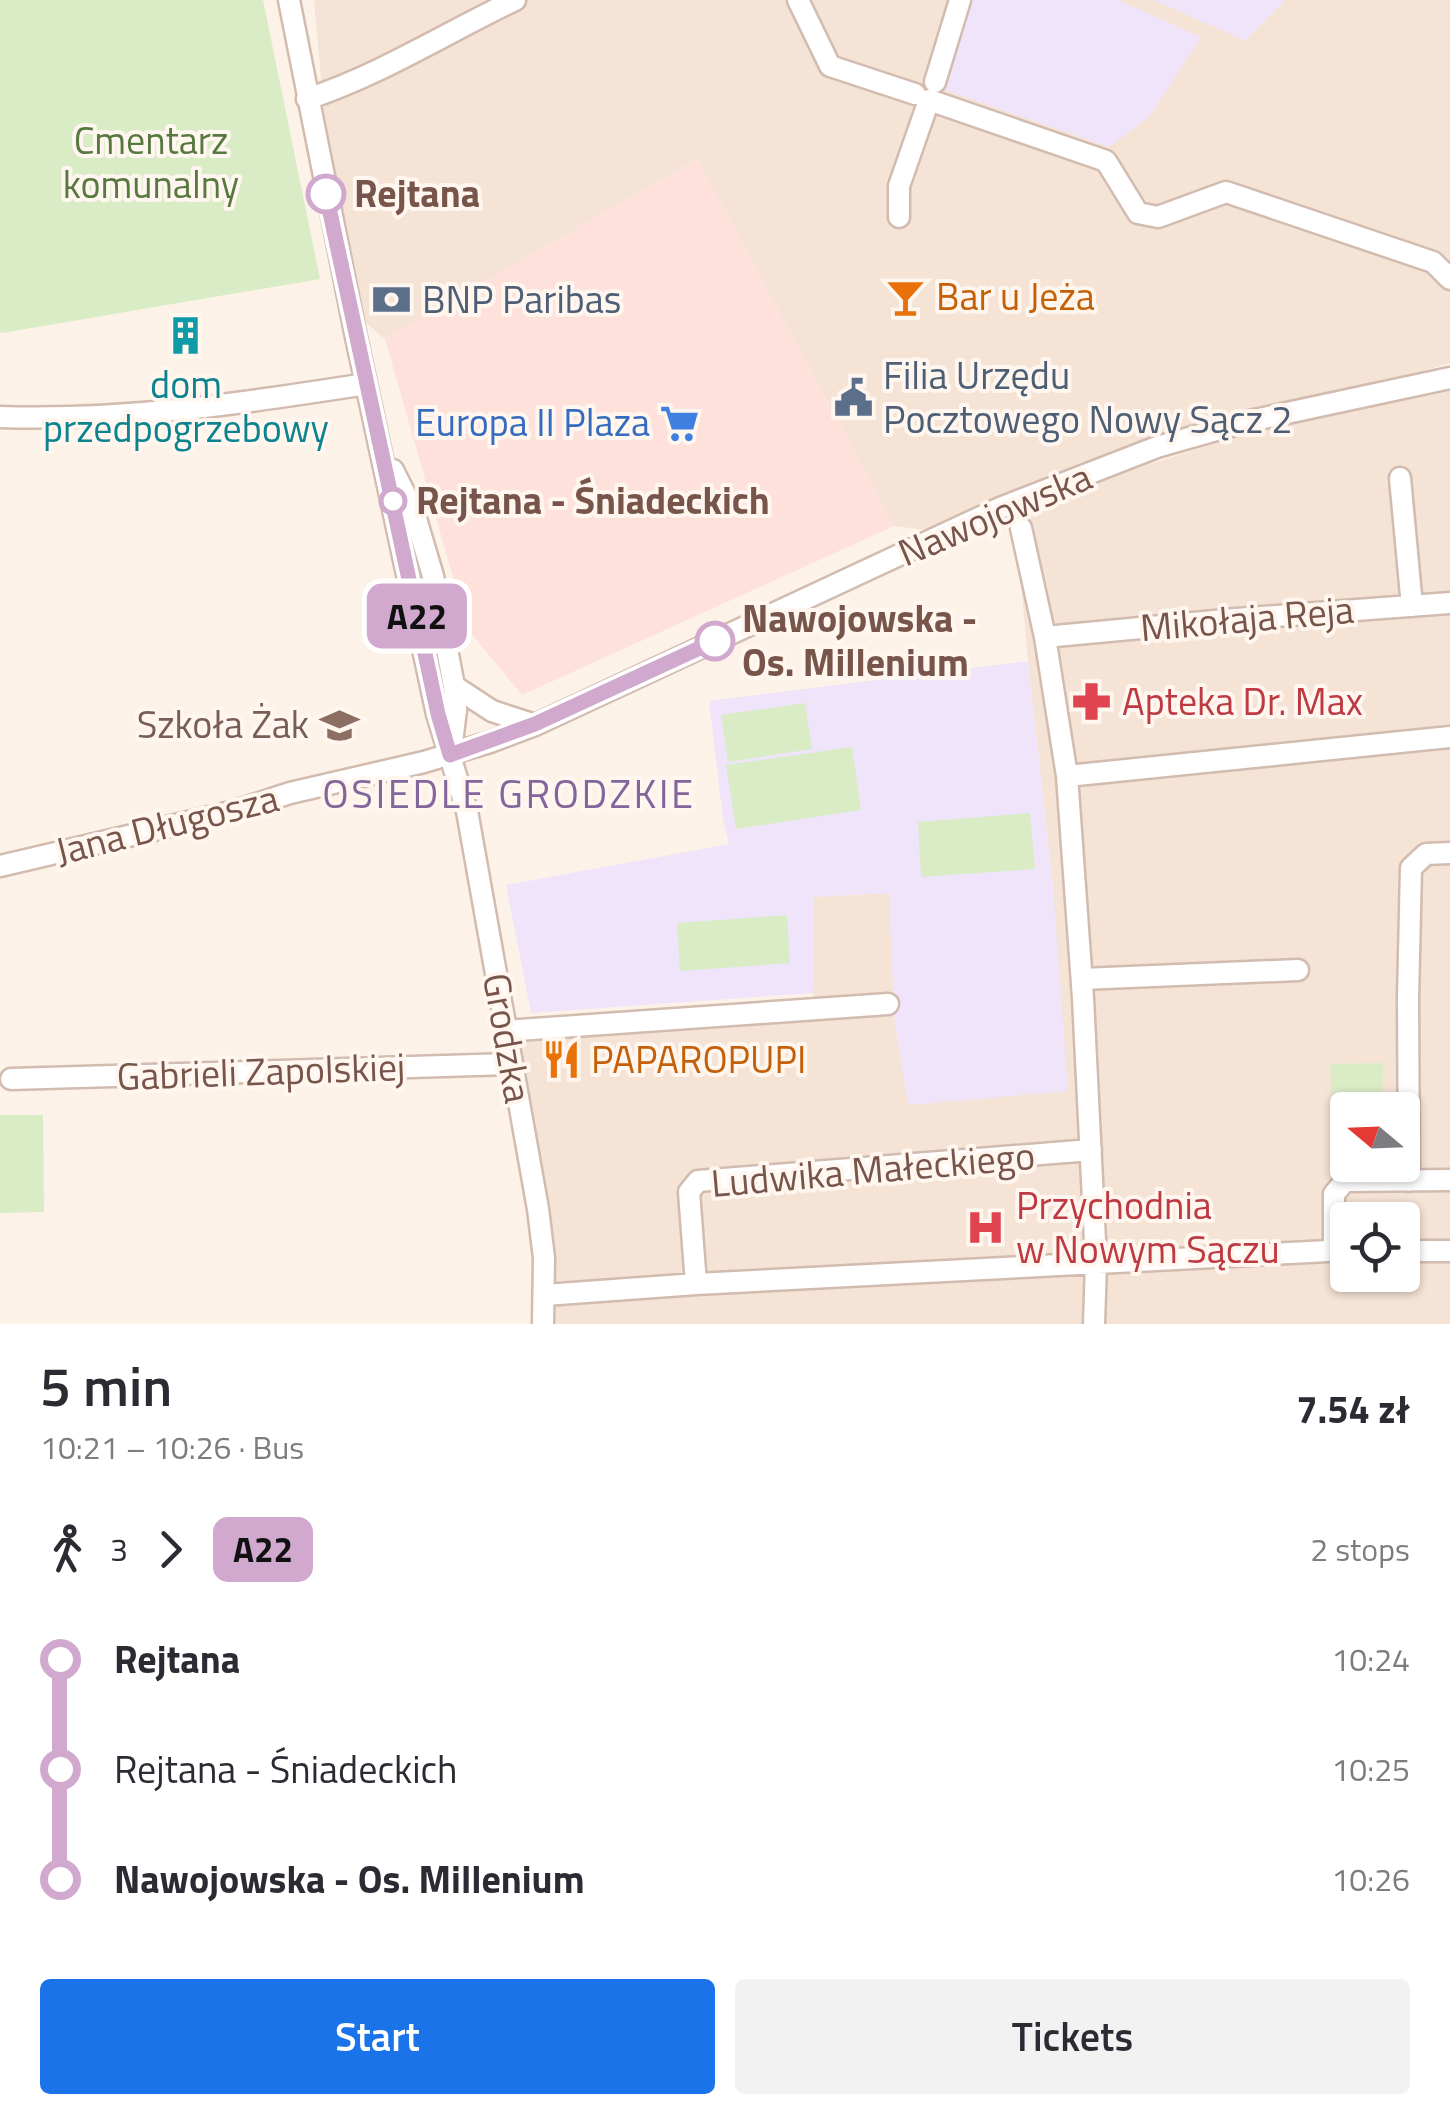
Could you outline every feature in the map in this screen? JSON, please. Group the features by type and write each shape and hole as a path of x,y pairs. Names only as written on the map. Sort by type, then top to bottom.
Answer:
{"street":[{"path":"288,0 380,446 414,512 432,576 454,686 456,710 450,755"},
{"path":"308,98 397,61 515,0"},
{"path":"798,0 830,66 914,94"},
{"path":"934,82 960,0"},
{"path":"899,216 899,186 929,100 1106,161 1138,213 1158,217 1226,192 1432,262 1450,279"},
{"name":"Nawojowska","path":"450,755 535,724 1000,508 1157,447 1245,422 1450,378"},
{"path":"0,416 41,418 233,406 366,384"},
{"name":"Grodzka","path":"380,446 438,714 466,811 538,1209 544,1324"},
{"path":"1400,478 1412,606"},
{"path":"1022,528 1068,776 1096,1262 1094,1324"},
{"name":"Mikołaja Reja","path":"1045,637 1450,603"},
{"path":"454,686 492,711 535,724"},
{"path":"1068,776 1450,737"},
{"name":"Jana Długosza","path":"0,866 450,755"},
{"path":"1409,1092 1411,868 1426,854 1450,853"},
{"path":"1082,979 1298,970"},
{"path":"505,1030 888,1004"},
{"name":"Gabrieli Zapolskiej","path":"11,1080 511,1064"},
{"name":"Ludwika Małeckiego","path":"696,1284 689,1192 698,1182 1090,1150"},
{"path":"1420,1180 1450,1180"},
{"path":"545,1294 1330,1251"},
{"path":"1420,1251 1450,1251"}],"shaded area":[{"path":"314,0 1450,0 1450,363 1082,468 936,531 894,526 697,159 385,339 365,322 328,155"},
{"path":"969,0 1118,0 1201,37 1150,116 1109,147 939,88"},
{"path":"1154,0 1285,0 1245,41"},
{"name":"Europa II Plaza","path":"697,159 894,526 522,695 468,630 385,339"},
{"path":"1450,389 1450,1324 551,1324 553,1280 521,1043 609,1033 817,1020 813,993 814,897 890,893 894,1015 908,1104 1053,886 1015,512 1088,483 1292,420"},
{"path":"1028,661 1053,886 1068,1091 908,1105 894,1015 889,893 814,897 813,993 531,1013 506,885 729,844 709,701"}],"green space":[{"name":"Cmentarz komunalny","path":"0,0 263,0 320,279 0,332"},
{"path":"805,703 812,749 728,762 721,715"},
{"path":"852,747 861,810 736,829 726,765"},
{"path":"1030,813 1035,869 921,877 918,822"},
{"path":"787,915 790,963 680,971 677,923"},
{"path":"1383,1063 1382,1092 1332,1092 1330,1064"},
{"path":"0,1115 43,1115 44,1212 0,1213"}],"bus line":[{"name":"A22","path":"326,194 450,755 535,724 715,641"}],"place":[{"name":"Rejtana","path":"326,194"},
{"name":"Bar u Jeża","path":"906,297"},
{"name":"BNP Paribas","path":"392,300"},
{"name":"dom przedpogrzebowy","path":"186,336"},
{"name":"Filia Urzędu Pocztowego Nowy Sącz 2","path":"853,398"},
{"name":"Europa II Plaza","path":"680,423"},
{"name":"Rejtana - Śniadeckich","path":"393,501"},
{"name":"Nawojowska - Os. Millenium","path":"715,641"},
{"name":"Apteka Dr. Max","path":"1092,702"},
{"name":"Szkoła Żak","path":"339,725"},
{"name":"PAPAROPUPI","path":"561,1060"},
{"name":"Przychodnia w Nowym Sączu","path":"986,1228"}],"district":[{"name":"OSIEDLE GRODZKIE","path":"509,794"}]}
